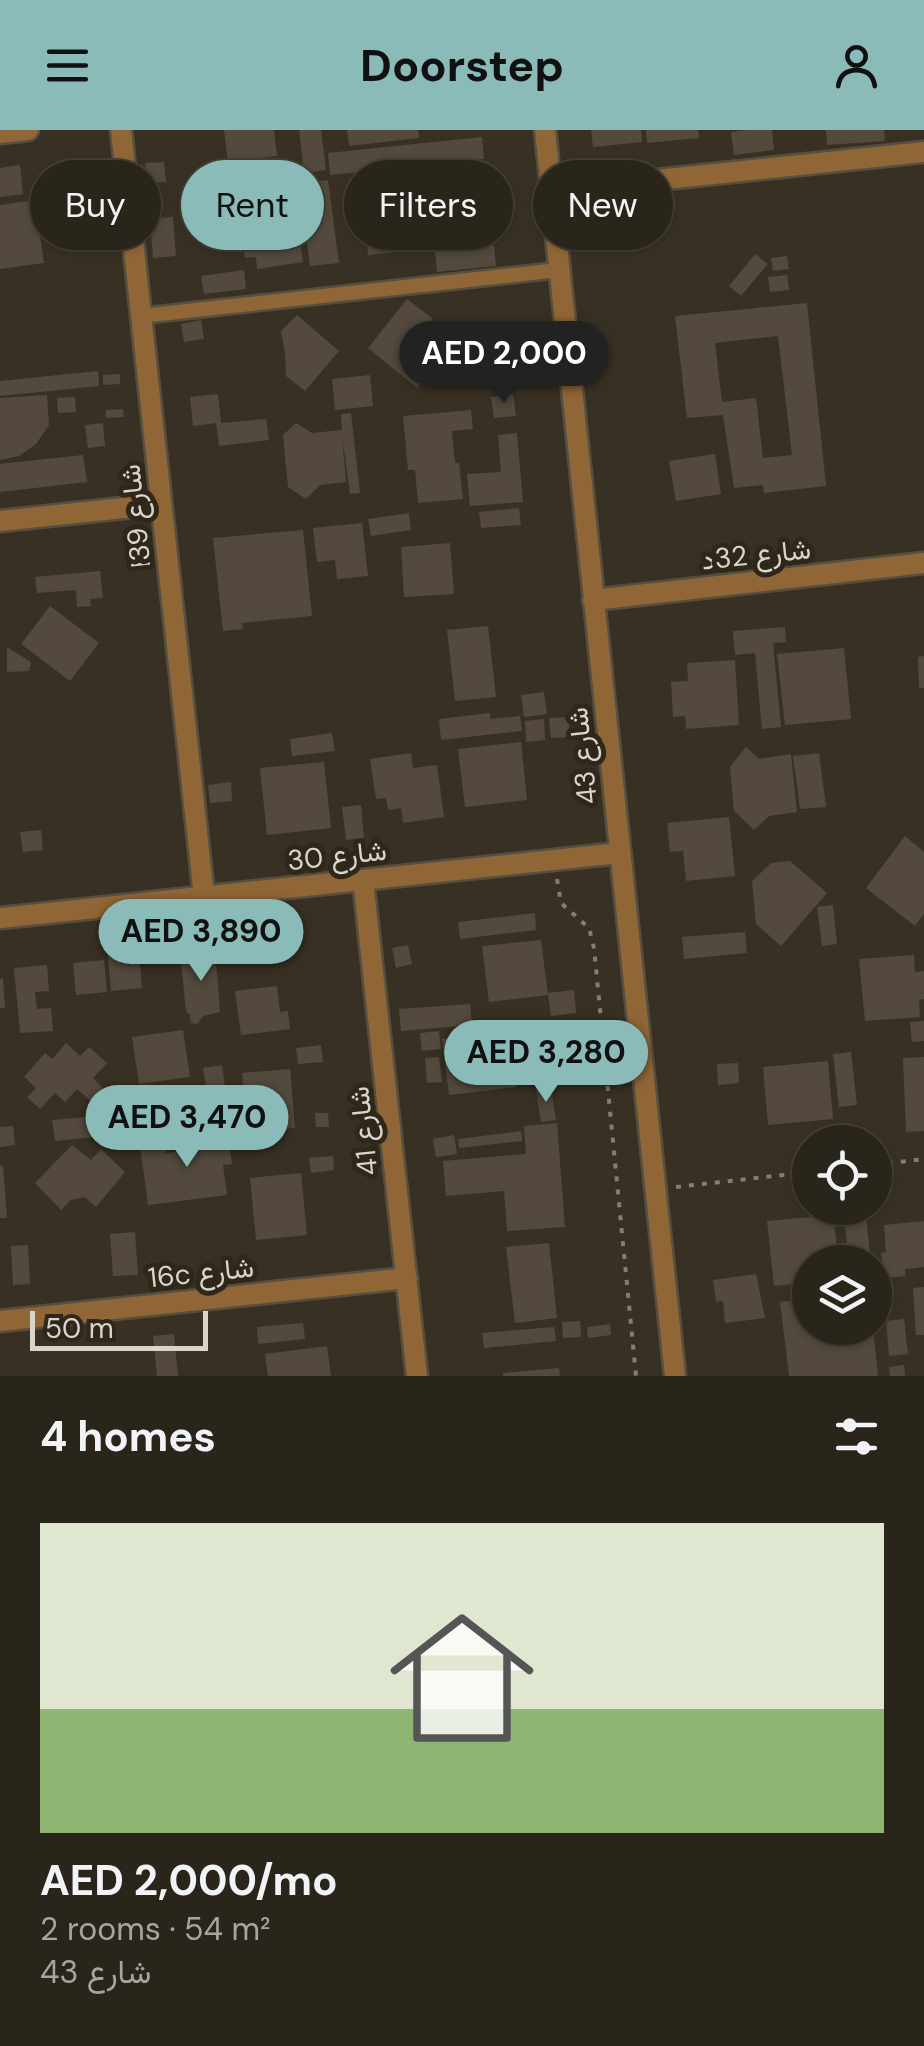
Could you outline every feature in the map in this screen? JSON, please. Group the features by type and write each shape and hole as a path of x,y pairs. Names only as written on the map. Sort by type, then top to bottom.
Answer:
{"street":[{"path":"0,133 28,130"},
{"name":"شارع 39ا","path":"121,130 204,896"},
{"name":"شارع 43","path":"544,130 547,160"},
{"path":"673,178 924,152"},
{"name":"شارع 43","path":"557,250 675,1376"},
{"path":"0,521 161,504"},
{"name":"شارع 32د","path":"594,600 924,562"},
{"name":"شارع 30","path":"0,918 620,853"},
{"name":"شارع 41","path":"363,880 418,1376"},
{"name":"16c شارع","path":"0,1321 407,1278"}],"lane":[{"path":"141,316 559,270"}],"path":[{"path":"554,860 561,903 589,928 594,948 636,1376"},
{"path":"892,1162 924,1159"},
{"path":"656,1189 792,1174"}],"building":[{"path":"224,130 274,130 277,156 228,160"},
{"path":"299,130 321,130 326,170 324,160 302,160"},
{"path":"347,130 418,130 419,138 349,146"},
{"path":"591,130 641,130 642,142 593,147"},
{"path":"646,130 698,130 699,138 647,143"},
{"path":"772,130 774,150 734,155 731,132"},
{"path":"826,130 884,130 885,141 827,145"},
{"path":"482,137 484,159 344,160 344,174 330,175 328,153"},
{"path":"164,162 166,182 161,182"},
{"path":"20,165 23,194 0,197 0,168"},
{"path":"324,180 328,180 339,263 310,266 308,250 324,250"},
{"path":"30,201 30,250 42,250 44,263 0,269 0,205"},
{"path":"173,217 176,256 153,258 152,250 161,250 161,218"},
{"path":"244,250 301,250 303,262 257,269 256,257 245,258"},
{"path":"368,250 417,250 368,255"},
{"path":"494,250 496,266 437,272 435,251"},
{"path":"755,254 768,264 741,296 729,286"},
{"path":"787,256 789,269 773,271 771,258"},
{"path":"244,270 246,289 204,294 201,276"},
{"path":"787,275 789,290 770,292 768,277"},
{"path":"407,299 432,318 437,365 417,388 368,348"},
{"path":"807,303 826,486 764,493 763,485 734,488 723,415 687,418 675,316","holes":["778,336 792,455 763,458 756,398 722,402 715,343"]},
{"path":"297,315 339,351 305,391 286,376 281,331"},
{"path":"201,320 204,339 184,342 181,324"},
{"path":"98,371 99,386 0,396 0,381"},
{"path":"120,374 120,384 103,385 103,375"},
{"path":"370,375 373,406 335,410 332,379"},
{"path":"218,394 221,423 266,419 269,440 219,446 216,423 193,426 190,397"},
{"path":"513,394 516,416 494,418 491,397"},
{"path":"47,395 49,425 36,444 19,456 0,460 0,398"},
{"path":"75,397 76,412 58,413 57,398"},
{"path":"123,409 124,417 106,418 106,410"},
{"path":"471,410 473,429 452,431 463,499 418,503 415,470 408,470 403,416"},
{"path":"351,413 360,493 350,494 342,435 346,482 320,485 306,499 288,487 283,435 296,423 312,433 342,430 341,414"},
{"path":"103,423 105,446 88,448 85,425"},
{"path":"517,433 523,502 470,506 467,474 501,472 498,435"},
{"path":"715,454 721,494 676,501 669,461"},
{"path":"83,455 87,482 0,492 0,464"},
{"path":"519,508 521,525 481,528 479,512"},
{"path":"409,513 411,530 371,536 368,519"},
{"path":"362,523 368,576 337,579 335,560 317,562 313,528"},
{"path":"303,530 312,616 242,623 243,629 223,631 213,538"},
{"path":"450,543 454,594 404,597 401,547"},
{"path":"100,571 103,598 90,599 91,606 77,607 76,590 37,593 35,577"},
{"path":"50,606 99,643 70,681 21,644"},
{"path":"488,626 496,697 455,701 447,630"},
{"path":"785,627 786,642 773,643 781,727 762,729 755,653 735,655 733,631"},
{"path":"7,647 31,662 29,671 7,672"},
{"path":"844,648 851,719 785,725 777,654"},
{"path":"924,656 924,688 919,688 918,657"},
{"path":"735,660 739,725 686,729 685,716 673,717 671,682 688,681 687,663"},
{"path":"544,692 547,714 524,717 521,695"},
{"path":"490,713 490,719 520,716 522,731 441,740 439,719"},
{"path":"568,717 570,737 551,738 549,718"},
{"path":"544,719 545,740 526,742 525,721"},
{"path":"332,733 335,751 292,756 290,739"},
{"path":"521,742 527,800 465,807 458,749"},
{"path":"746,747 759,759 791,754 797,812 769,816 754,830 734,811 730,767"},
{"path":"411,753 413,768 437,765 444,817 403,823 401,808 388,810 386,798 376,799 370,759"},
{"path":"819,753 826,807 800,809 793,756"},
{"path":"324,762 331,828 267,835 260,768"},
{"path":"231,782 232,801 210,803 208,785"},
{"path":"361,805 364,838 346,840 342,807"},
{"path":"729,817 735,876 686,881 683,851 670,852 667,823"},
{"path":"41,830 43,850 23,852 20,832"},
{"path":"905,836 924,852 924,914 915,926 866,888"},
{"path":"790,861 827,893 781,946 756,924 752,881 771,863"},
{"path":"833,905 837,944 822,946 817,907"},
{"path":"535,913 536,930 460,939 458,922"},
{"path":"745,932 747,953 684,959 682,937"},
{"path":"541,940 548,995 489,1002 482,946"},
{"path":"408,945 412,964 396,968 392,948"},
{"path":"215,947 220,1012 203,1016 197,1024 191,1023 181,962 194,958 193,948"},
{"path":"139,953 142,988 111,991 108,956"},
{"path":"914,955 915,972 924,971 920,1017 865,1021 859,959"},
{"path":"104,960 107,992 76,995 73,963"},
{"path":"47,965 49,991 35,992 37,1009 51,1008 53,1031 20,1033 14,968"},
{"path":"3,979 5,1008 0,1008"},
{"path":"277,986 280,1012 288,1011 290,1029 241,1035 235,991"},
{"path":"574,990 576,1013 551,1016 548,993"},
{"path":"470,1004 472,1025 401,1031 399,1009"},
{"path":"924,1021 924,1041 912,1042 910,1022"},
{"path":"534,1029 536,1049 523,1051 525,1070 515,1071 517,1087 449,1095 442,1039"},
{"path":"183,1030 190,1077 139,1084 132,1037"},
{"path":"439,1031 441,1049 422,1051 420,1033"},
{"path":"66,1043 80,1056 89,1047 107,1063 93,1078 103,1088 91,1101 77,1089 65,1102 55,1093 40,1109 27,1097 36,1088 24,1077 45,1053 52,1059"},
{"path":"321,1045 323,1062 298,1064 296,1048"},
{"path":"851,1052 857,1105 839,1107 833,1054"},
{"path":"439,1057 442,1082 427,1083 425,1058"},
{"path":"924,1057 924,1131 906,1132 903,1058"},
{"path":"828,1061 833,1119 768,1125 763,1067"},
{"path":"738,1063 739,1083 718,1085 717,1064"},
{"path":"222,1065 227,1101 209,1104 203,1068"},
{"path":"290,1069 295,1128 248,1132 242,1073"},
{"path":"551,1088 556,1120 541,1122 536,1090"},
{"path":"184,1096 185,1110 135,1113 133,1099"},
{"path":"315,1113 328,1113 329,1127 316,1127"},
{"path":"123,1114 125,1134 55,1141 52,1120"},
{"path":"557,1123 565,1227 507,1231 504,1191 446,1196 443,1161 526,1154 524,1126"},
{"path":"13,1126 15,1145 0,1147 0,1127"},
{"path":"227,1131 232,1164 223,1165 227,1195 148,1205 140,1146 164,1143 166,1153 191,1150 189,1136"},
{"path":"521,1131 522,1141 459,1148 458,1139"},
{"path":"454,1135 457,1154 436,1157 433,1139"},
{"path":"72,1145 91,1160 101,1149 125,1172 96,1207 85,1197 71,1200 61,1210 35,1183"},
{"path":"333,1156 334,1170 311,1173 309,1158"},
{"path":"3,1165 7,1218 0,1218"},
{"path":"301,1173 307,1235 256,1240 250,1178"},
{"path":"792,1219 792,1225 834,1225 837,1245 792,1245 792,1284 774,1286 767,1221"},
{"path":"924,1221 924,1267 905,1269 905,1276 892,1277 892,1245 885,1245 884,1225"},
{"path":"845,1225 867,1225 869,1245 847,1245"},
{"path":"135,1232 138,1275 113,1276 110,1234"},
{"path":"549,1243 557,1318 515,1323 506,1247"},
{"path":"28,1245 30,1284 13,1285 11,1246"},
{"path":"756,1274 765,1318 725,1323 723,1301 716,1302 713,1280"},
{"path":"924,1287 924,1335 916,1335 913,1288"},
{"path":"792,1301 792,1345 875,1345 878,1376 789,1376 780,1302"},
{"path":"904,1319 908,1354 889,1356 892,1320"},
{"path":"580,1321 581,1337 563,1338 562,1322"},
{"path":"303,1323 305,1339 258,1344 257,1327"},
{"path":"610,1324 611,1335 588,1338 587,1327"},
{"path":"554,1327 556,1341 484,1348 482,1333"},
{"path":"174,1334 178,1376 157,1376 153,1336"},
{"path":"327,1346 331,1376 268,1376 265,1354"},
{"path":"904,1365 905,1376 890,1376 889,1367"},
{"path":"559,1368 560,1376 503,1376 503,1373"}]}
